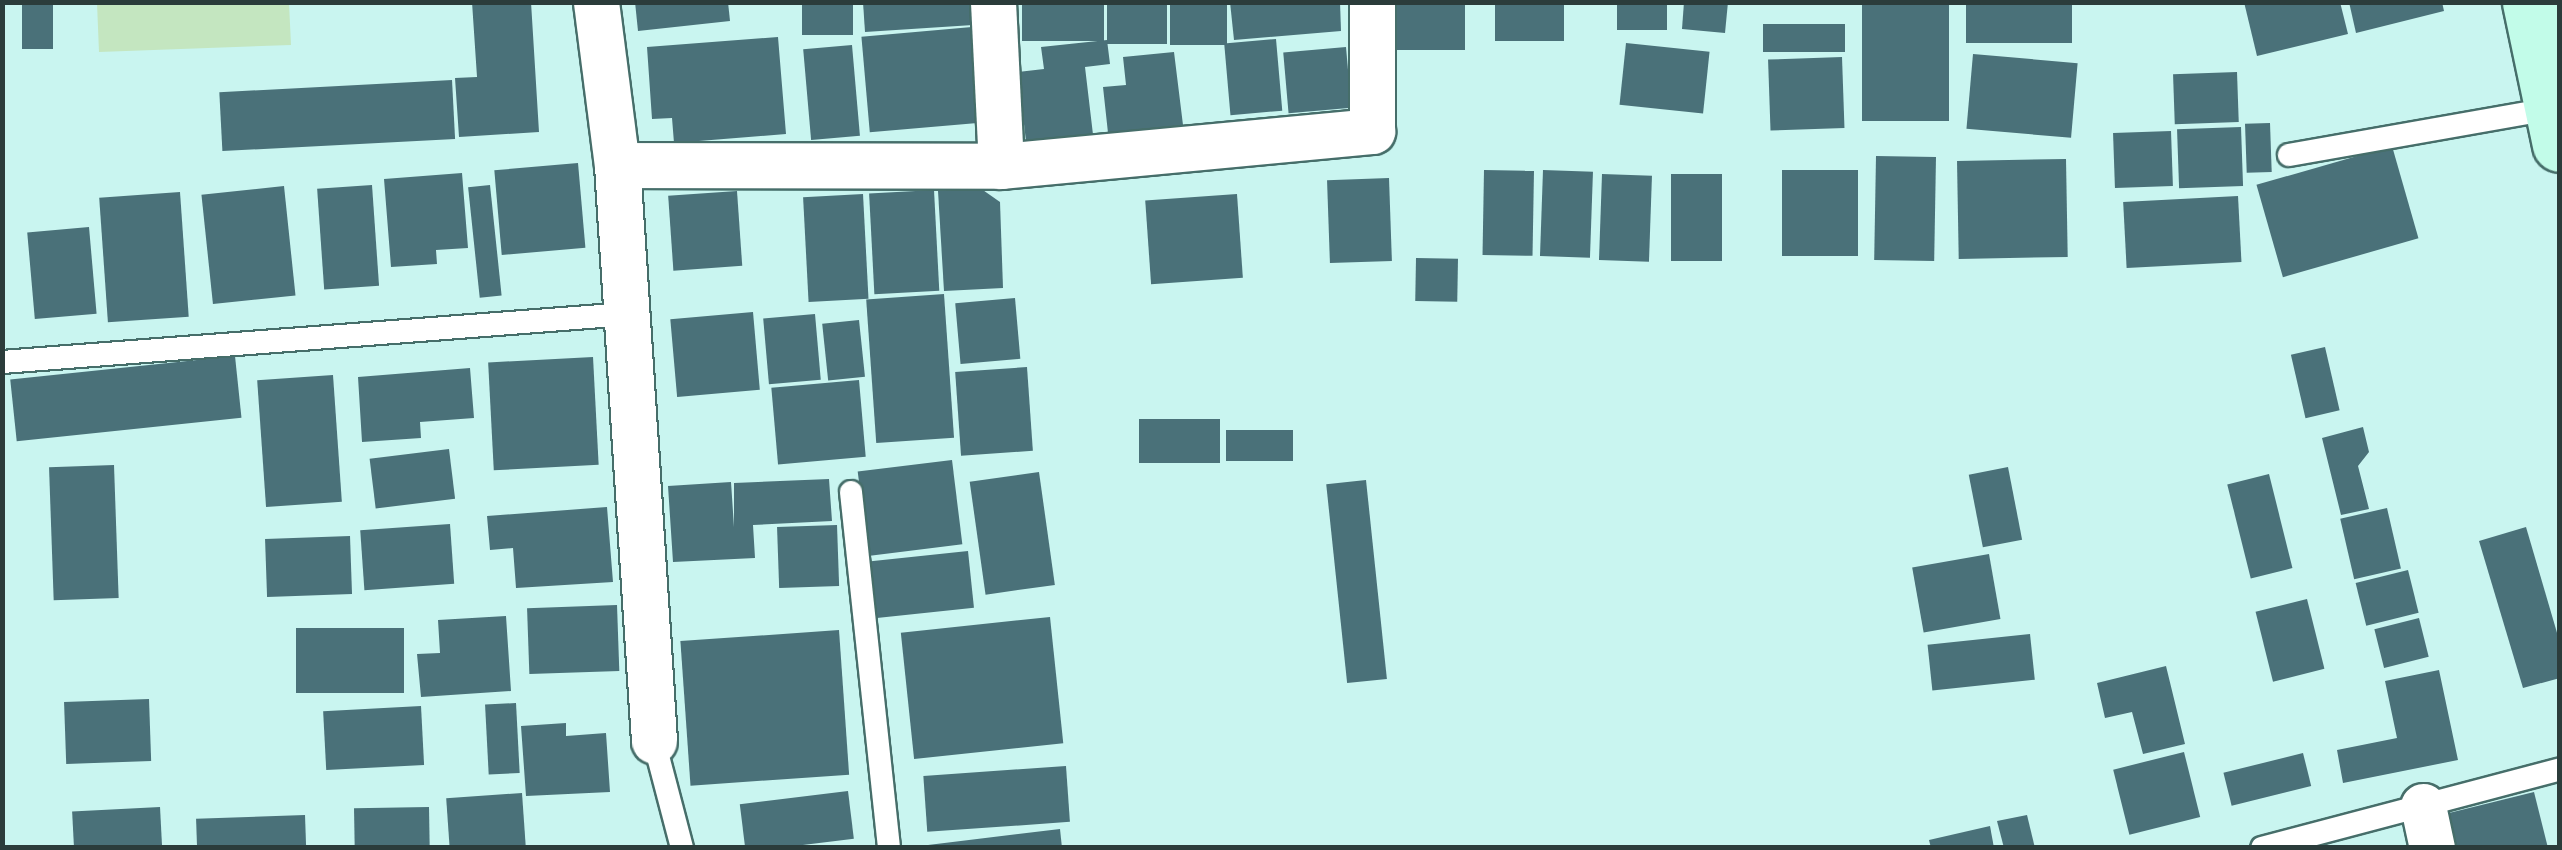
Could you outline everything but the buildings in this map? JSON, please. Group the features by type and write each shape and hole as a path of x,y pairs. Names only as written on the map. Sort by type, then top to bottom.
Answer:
{"main road":[{"path":"2530,2 2555,126"}],"street":[{"path":"596,2 618,165 654,740"},
{"path":"994,2 1001,166"},
{"path":"618,165 1001,166 1372,132 1372,2"}],"lane":[{"path":"2290,155 2555,126"},
{"path":"2,362 627,314"},
{"path":"851,492 889,848"},
{"path":"654,740 682,848"},
{"path":"2262,848 2427,827 2560,769"}],"green space":[{"path":"97,3 289,3 291,45 99,52"}]}
